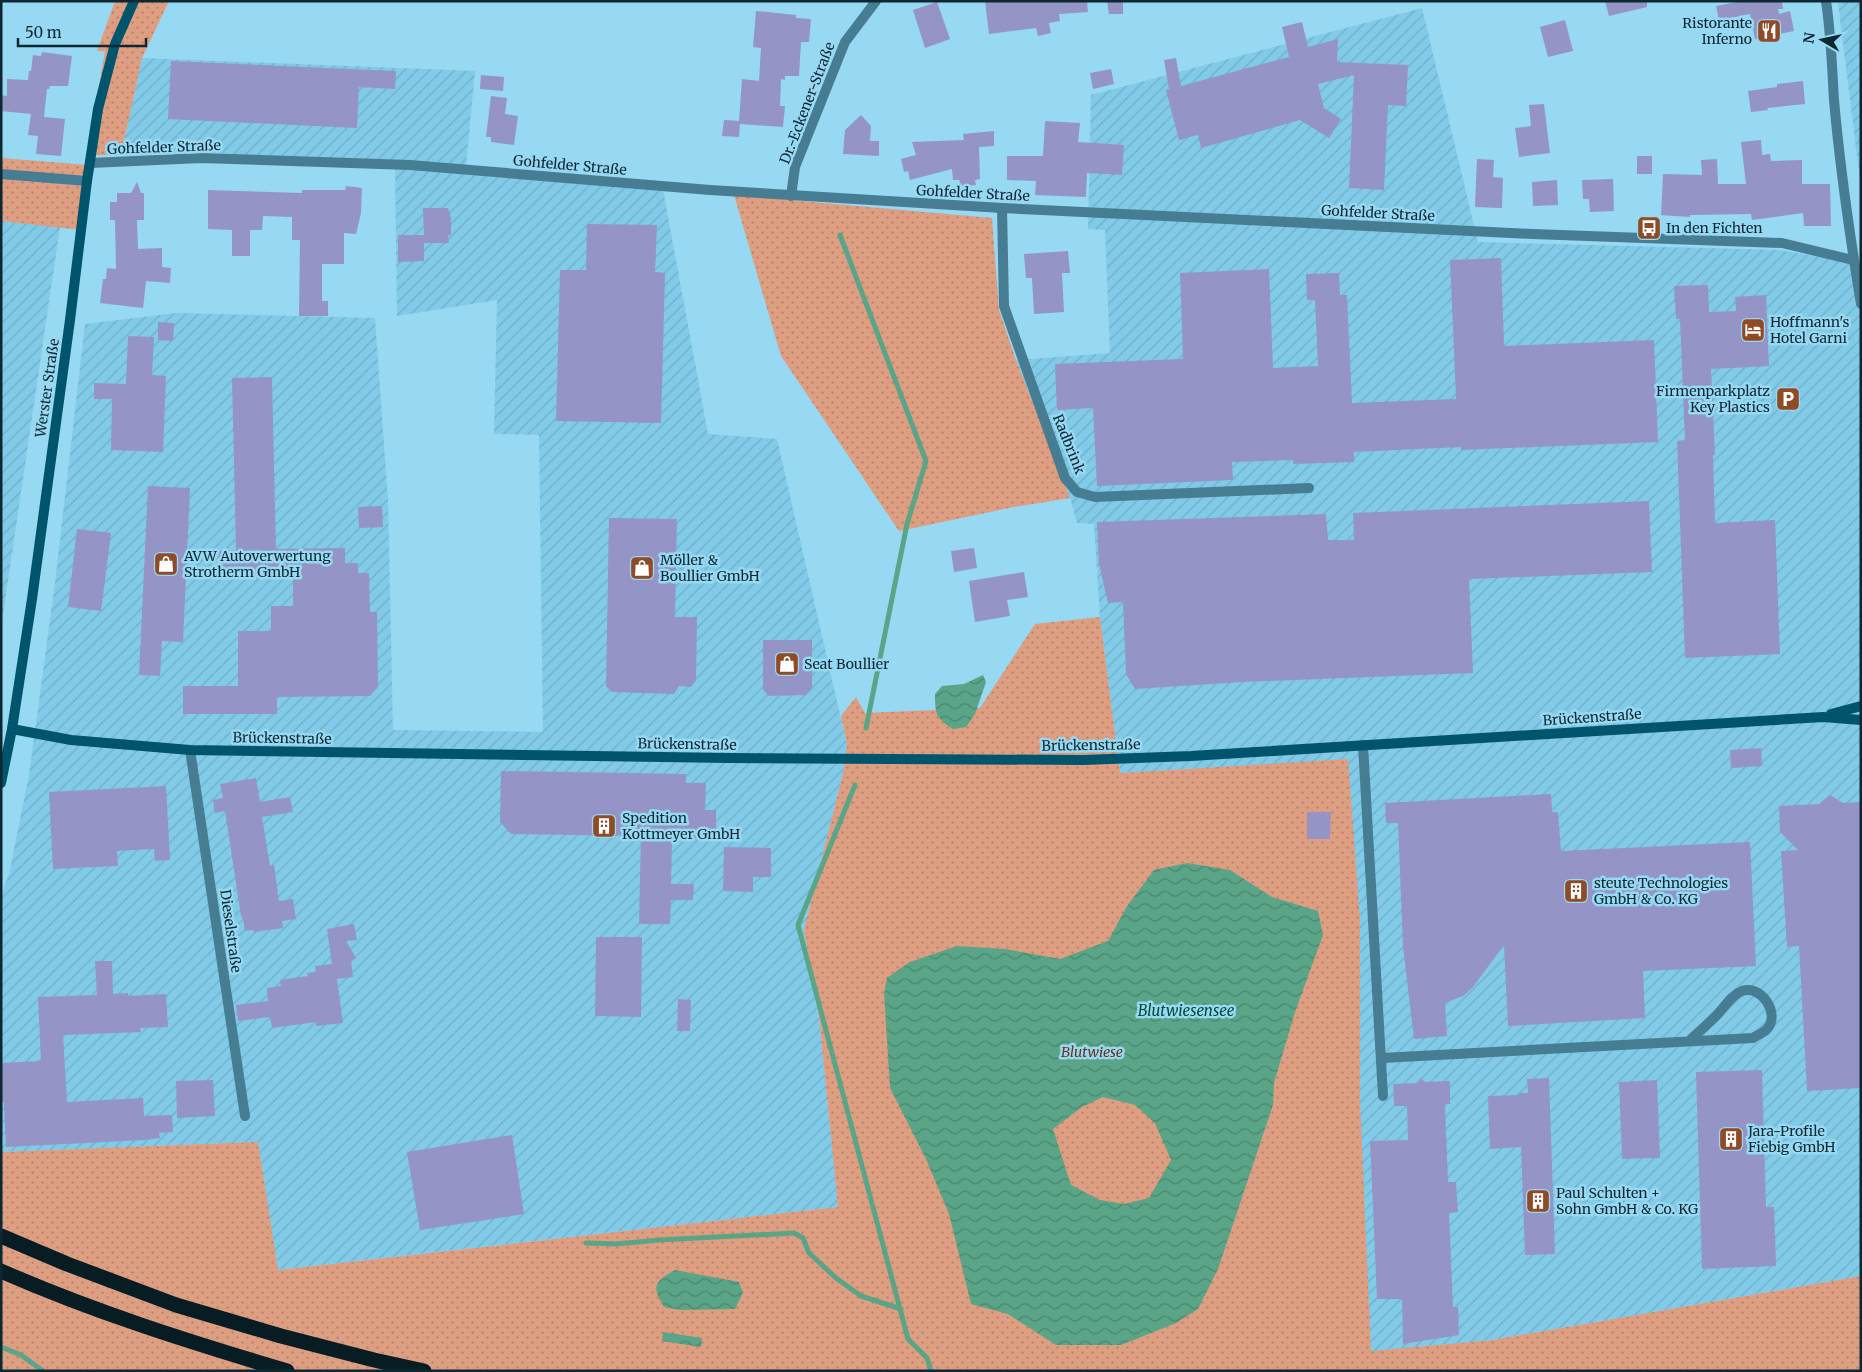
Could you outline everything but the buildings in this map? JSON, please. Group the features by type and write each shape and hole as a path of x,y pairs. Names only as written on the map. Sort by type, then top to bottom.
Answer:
{"highway":[{"path":"1,1236 67,1264 176,1305 281,1336 424,1371"},
{"path":"1,1271 107,1314 187,1341 287,1371"}],"main road":[{"name":"Werster Straße","path":"1,783 12,729 98,109 108,67 134,1"},
{"name":"Brückenstraße","path":"1823,716 1861,706"},
{"name":"Brückenstraße","path":"12,729 71,740 190,750 736,758 1083,760 1191,756 1823,716 1861,720"}],"street":[{"name":"Dr.-Eckener-Straße","path":"791,196 795,167 837,60 845,42 876,1"},
{"path":"1826,1 1830,28 1834,101 1853,260 1861,304"},
{"name":"Gohfelder Straße","path":"91,163 201,158 410,165 791,196 1002,208 1533,234 1782,243 1853,260"},
{"path":"1,174 87,181"},
{"name":"Radbrink","path":"1002,208 1004,306 1065,478 1077,492 1095,497 1309,488"},
{"path":"1362,745 1383,1096"},
{"name":"Dieselstraße","path":"190,750 245,1116"},
{"path":"1382,1058 1753,1038 1767,1029 1771,1019 1770,1008 1763,997 1752,991 1742,991 1730,1000 1690,1040"}],"shaded area":[{"path":"1838,1 1861,1 1861,188 1839,11"},
{"path":"1422,8 1478,242 1780,250 1856,264 1861,287 1861,1276 1492,1340 1274,1360 1348,760 1120,773 1100,617 1094,524 1077,523 1070,498 1016,360 1110,353 1105,230 1088,229 1091,95"},
{"path":"142,58 475,71 466,166 662,184 708,434 777,439 847,745 843,773 804,930 819,1017 838,1207 277,1270 258,1142 1,1152 1,896 9,874 29,775 55,583 85,324 176,313 375,318 388,501 393,730 543,732 539,435 494,434 497,300 397,316 395,168 375,162 200,152 121,155"},
{"path":"1,221 60,227 1,628"}],"green space":[{"path":"115,1 169,1 142,58 121,155 87,155 105,51 97,51"},
{"path":"1,158 88,165 81,230 1,221"},
{"path":"734,195 992,218 999,310 1016,360 1070,498 1014,507 899,531 781,356"},
{"name":"Blutwiese","path":"1100,617 1120,773 1348,759 1360,920 1360,1101 1371,1351 1492,1340 1861,1276 1861,1371 1,1371 1,1152 258,1142 278,1270 838,1207 819,1017 804,930 843,773 847,745 841,716 856,697 865,713 980,708 1035,624"}],"water":[{"path":"983,675 986,682 975,714 966,727 953,729 943,722 938,715 935,706 935,694 942,686 964,684"},
{"name":"Blutwiesensee","path":"1187,863 1230,870 1272,897 1318,911 1323,935 1295,1012 1274,1083 1273,1105 1218,1269 1198,1309 1176,1323 1121,1345 1056,1345 1008,1314 971,1304 949,1214 926,1159 890,1088 884,993 887,978 910,962 957,946 1005,949 1060,959 1108,941 1127,906 1154,870","holes":["1103,1097 1135,1105 1155,1123 1171,1160 1149,1198 1124,1204 1100,1200 1071,1185 1053,1129 1082,1107"]},
{"path":"675,1270 739,1282 743,1293 735,1309 680,1310 664,1307 657,1293 657,1284 663,1277"},
{"path":"663,1332 702,1338 701,1347 662,1341"}],"waterway":[{"path":"840,235 926,461 907,524 866,728"},
{"path":"855,785 798,925 908,1339 927,1358 931,1371"},
{"path":"586,1243 616,1244 794,1233 803,1238 809,1253 836,1278 861,1296 901,1309"},
{"path":"1,1347 21,1355 43,1371"}],"place":[{"name":"Ristorante Inferno","path":"1769,31"},
{"name":"In den Fichten","path":"1649,228"},
{"name":"Hoffmann's Hotel Garni","path":"1753,330"},
{"name":"Firmenparkplatz Key Plastics","path":"1788,399"},
{"name":"AVW Autoverwertung Strotherm GmbH","path":"166,564"},
{"name":"Möller & Boullier GmbH","path":"642,568"},
{"name":"Seat Boullier","path":"787,664"},
{"name":"Spedition Kottmeyer GmbH","path":"604,826"},
{"name":"steute Technologies GmbH & Co. KG","path":"1576,891"},
{"name":"Jara-Profile Fiebig GmbH","path":"1731,1139"},
{"name":"Paul Schulten + Sohn GmbH & Co. KG","path":"1538,1201"}]}
